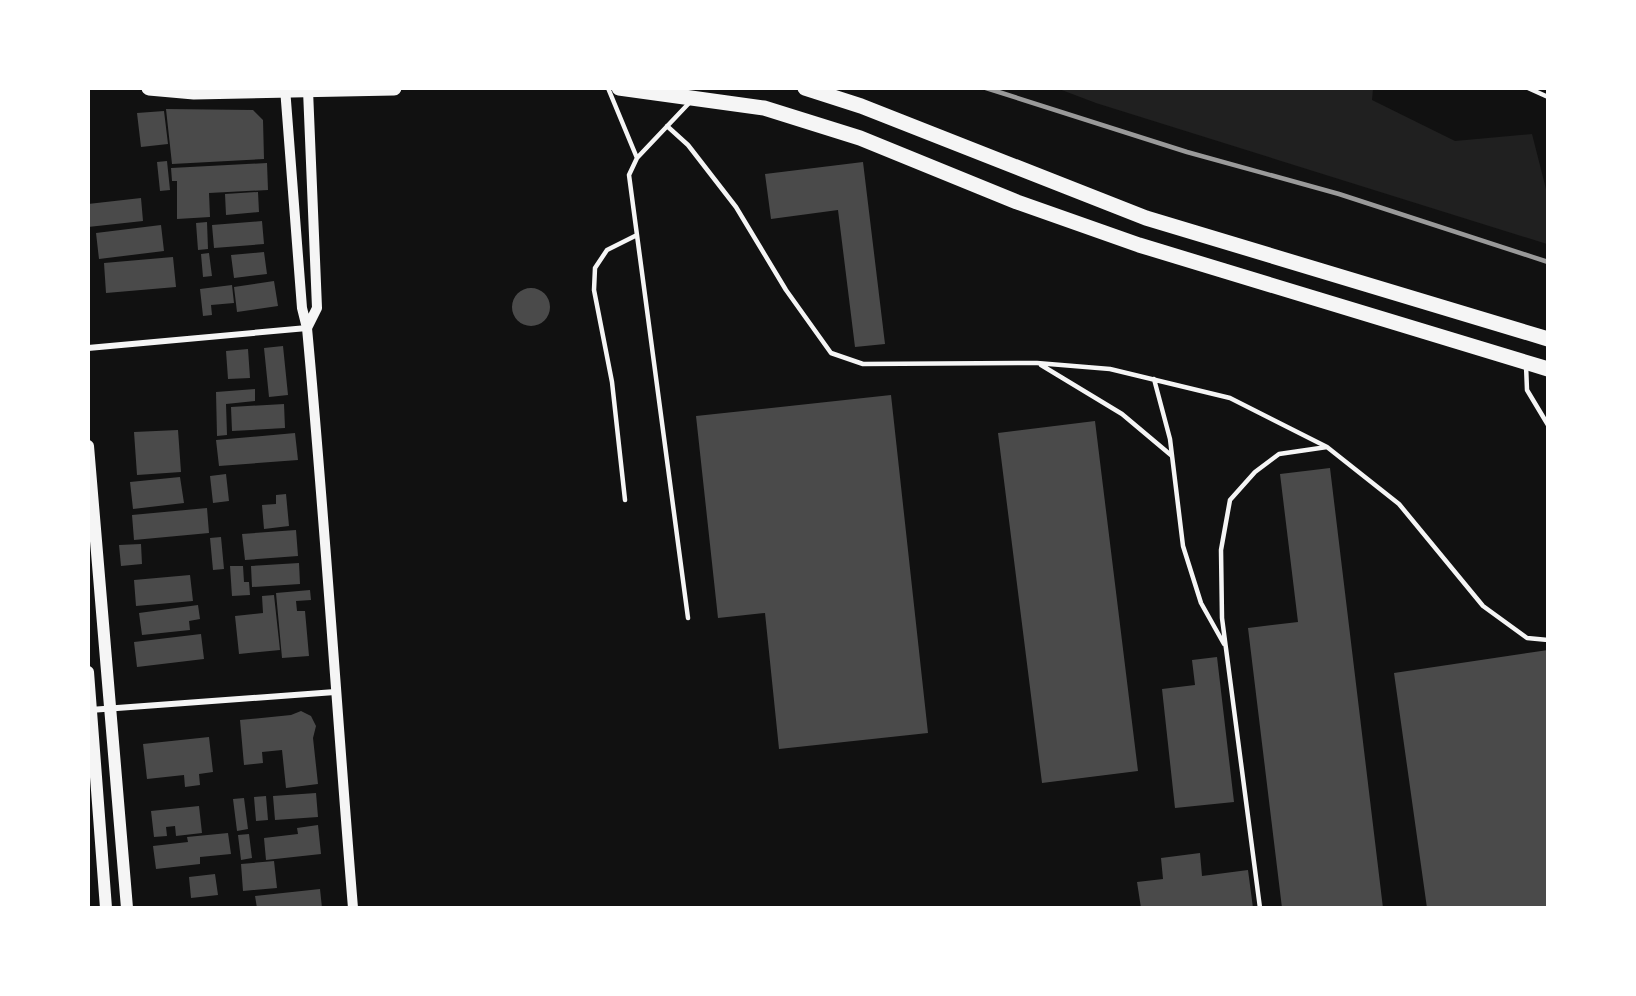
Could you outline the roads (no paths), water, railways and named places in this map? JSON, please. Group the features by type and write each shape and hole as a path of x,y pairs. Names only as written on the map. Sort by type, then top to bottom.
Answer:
{"main road":[{"path":"149,88 194,92 394,88"},
{"path":"619,88 764,108 860,138 1017,202 1139,245 1548,369"},
{"path":"805,88 861,106 1146,218 1548,339"},
{"path":"88,446 112,707 127,908"},
{"path":"88,672 106,908"}],"street":[{"path":"285,90 302,308 307,328 324,510 335,692 353,908"},
{"path":"307,328 317,308 309,90"},
{"path":"88,348 307,328"},
{"path":"90,710 335,692"}],"lane":[{"path":"608,88 637,158"},
{"path":"1528,88 1548,97"},
{"path":"688,618 629,175 637,158 694,97"},
{"path":"667,126 688,145 735,207 786,290 831,353 863,364 1037,363 1110,369 1230,398 1327,447 1399,504 1483,606 1527,638 1548,640"},
{"path":"625,500 612,382 594,290 595,268 607,250 637,235"},
{"path":"1037,363 1122,414 1172,456"},
{"path":"1526,364 1527,390 1548,425"},
{"path":"1154,380 1170,439 1183,546 1201,603 1226,646"},
{"path":"1260,908 1222,618 1221,550 1230,500 1256,472 1279,454 1327,447"}],"railway":[{"path":"986,88 1187,152 1339,194 1548,262"}]}
